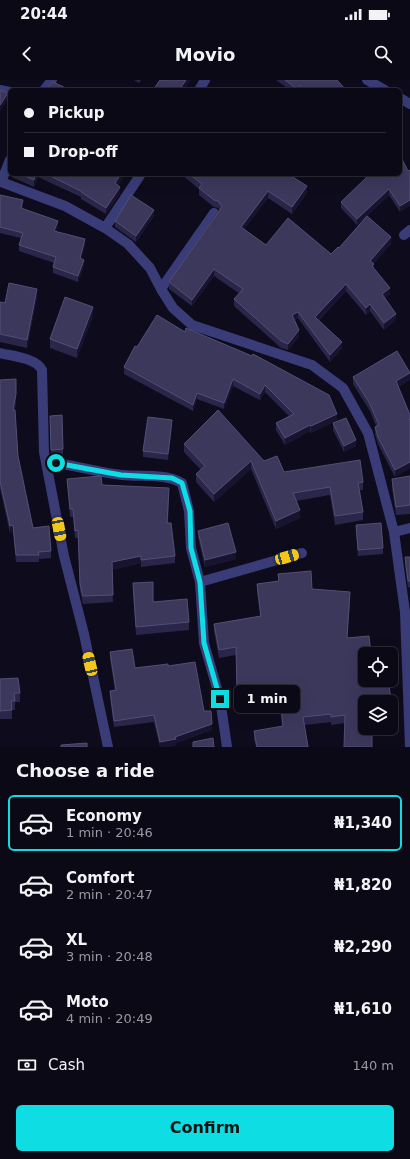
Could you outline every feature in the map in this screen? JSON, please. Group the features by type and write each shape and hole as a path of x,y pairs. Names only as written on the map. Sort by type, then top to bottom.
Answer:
{"street":[{"path":"46,88 52,80"},
{"path":"367,80 381,88"},
{"path":"8,165 1,184 65,206 105,228 128,244 150,268 173,308 192,325 312,365 344,388 368,433 394,532 405,612 410,747"},
{"path":"105,228 140,176"},
{"path":"161,289 214,213"},
{"path":"0,353 34,362 39,365 42,370 46,462 64,556 84,634 108,747"},
{"path":"46,462 67,464 121,475 172,478 182,483 190,511 191,548 200,582 204,643 220,699 227,747"},
{"path":"394,532 410,528"},
{"path":"200,582 302,553"}],"building":[{"path":"160,80 186,80 180,88 154,88"},
{"path":"285,80 337,80 344,88 302,88 300,85 296,88"},
{"path":"53,82 66,88 48,88"},
{"path":"0,90 8,93 0,105"},
{"path":"402,159 408,171 410,170 410,200 400,206 389,189 357,219 341,202 368,176 402,176"},
{"path":"25,176 35,176 34,180"},
{"path":"50,176 120,176 115,183 120,187 106,208 81,191"},
{"path":"192,176 291,176 307,186 292,207 268,191 241,227 266,245 288,218 331,254 338,247 339,248 367,216 391,237 370,261 374,264 372,266 390,288 382,294 396,314 384,323 370,304 366,308 346,284 315,317 342,342 330,355 298,312 292,315 299,330 288,344 281,341 234,299 243,289 214,269 192,300 169,282 222,207 218,201 214,200 199,188 202,184"},
{"path":"0,195 23,200 21,208 58,221 54,231 85,239 80,258 84,260 78,276 53,267 56,257 19,245 23,233 0,227"},
{"path":"131,195 154,210 136,236 115,221"},
{"path":"9,283 37,289 27,340 0,334 0,302 5,303"},
{"path":"65,297 93,307 77,349 50,339"},
{"path":"157,315 185,332 186,328 252,356 253,354 329,395 337,414 311,426 310,425 285,438 276,423 294,414 265,385 260,394 233,379 224,403 197,393 193,405 124,367 135,346 137,347"},
{"path":"397,351 410,373 396,381 410,415 410,462 395,470 378,437 375,427 379,425 370,404 353,377"},
{"path":"16,379 16,394 13,410 15,410 18,456 33,528 49,526 51,551 38,552 39,555 16,555 13,525 10,526 0,481 0,380"},
{"path":"218,410 264,461 277,456 284,472 360,460 363,482 358,483 363,512 335,516 330,487 293,493 300,510 276,521 251,461 214,494 196,474 205,466 184,444"},
{"path":"62,415 63,449 51,450 50,416"},
{"path":"148,417 172,420 168,454 143,451"},
{"path":"346,418 356,440 344,446 333,423"},
{"path":"101,476 102,485 169,488 167,523 171,523 175,556 141,560 141,556 112,562 113,595 83,596 80,584 78,530 75,531 73,509 70,509 67,479"},
{"path":"410,476 410,505 396,507 392,479"},
{"path":"228,523 236,552 205,560 198,531"},
{"path":"381,523 383,548 358,550 356,525"},
{"path":"405,557 410,557 410,581 408,581"},
{"path":"311,571 312,589 350,592 347,638 369,636 370,647 358,647 358,687 389,687 390,695 358,695 358,735 372,735 372,747 344,747 345,715 331,717 331,714 303,717 308,747 257,747 254,731 283,726 279,688 237,692 236,647 219,650 214,624 261,616 257,584 279,581 278,574"},
{"path":"153,582 153,602 187,599 189,622 136,627 133,583"},
{"path":"132,649 135,668 168,664 168,666 195,662 204,711 211,711 212,724 175,737 176,739 160,742 154,715 114,721 110,691 116,690 110,652"},
{"path":"18,678 20,693 14,693 15,701 11,701 12,710 0,711 0,679"},
{"path":"213,738 214,747 193,747 193,742"},
{"path":"87,743 87,747 61,747 61,745"}],"route":[{"path":"56,463 121,475 172,478 182,483 190,511 191,548 200,582 204,643 208,663 220,699"}]}
